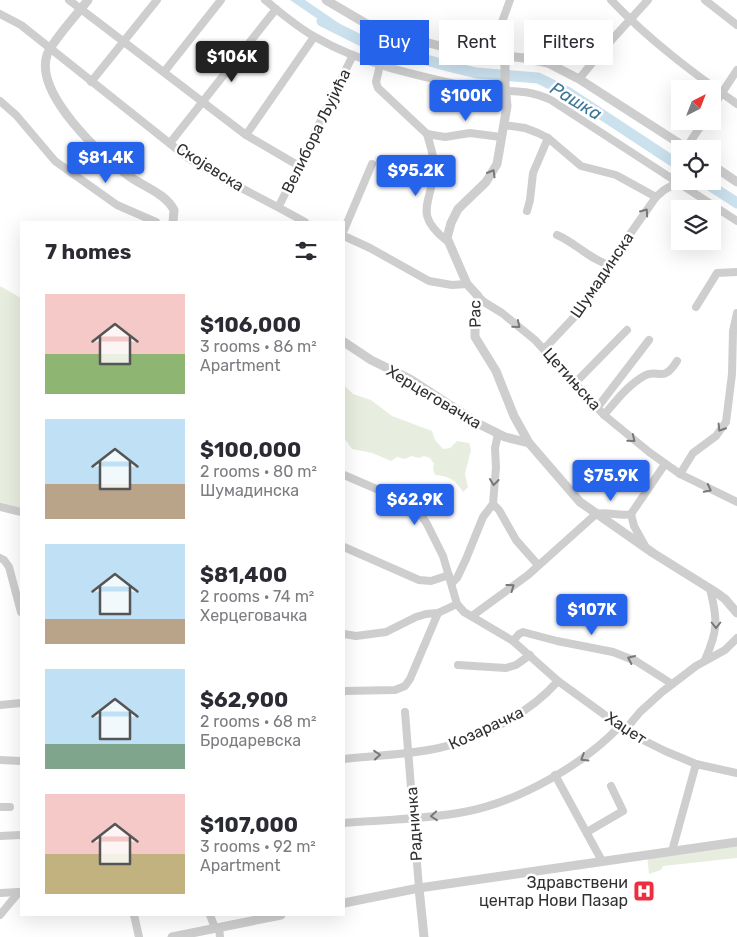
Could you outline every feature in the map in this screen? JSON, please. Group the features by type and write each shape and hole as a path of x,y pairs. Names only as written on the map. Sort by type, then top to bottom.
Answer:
{"street":[{"path":"69,0 246,135 299,166"},
{"path":"88,0 49,49 46,59 46,77 66,113 96,146 136,181 167,199 174,210 172,221"},
{"path":"91,82 157,0"},
{"path":"164,72 221,0"},
{"path":"265,0 314,37 360,58"},
{"path":"326,0 365,24 400,36 439,46"},
{"path":"503,20 510,0"},
{"path":"611,0 630,20 670,54 737,104"},
{"path":"579,79 648,0"},
{"path":"705,0 737,24"},
{"path":"170,143 276,9"},
{"name":"Скојевска","path":"0,14 18,23 188,158 279,206"},
{"path":"246,135 314,37"},
{"name":"Велибора Љујића","path":"279,206 353,55"},
{"path":"514,60 548,63 579,79 674,140"},
{"path":"501,137 470,133 445,137 427,134 378,88 376,82 380,65 473,88 505,87 530,92 558,104 671,177"},
{"path":"447,241 449,229 458,209 493,174 499,158 507,106 505,65"},
{"path":"722,93 737,70"},
{"path":"0,101 16,115 55,161 117,205 154,221"},
{"path":"504,125 525,128 548,138 581,166 616,176 656,197"},
{"name":"Рас","path":"427,134 435,168 427,201 426,214 433,228 447,241 467,284 478,296 475,321 476,337 496,371 514,416 529,443"},
{"path":"527,211 533,173 548,138"},
{"path":"345,228 372,164"},
{"path":"721,171 737,182"},
{"name":"Шумадинска","path":"544,349 581,310 656,197 671,186"},
{"path":"690,190 737,221"},
{"path":"279,206 304,221"},
{"path":"557,235 571,241 600,262 610,265"},
{"path":"345,236 370,248 429,281 452,285 467,284"},
{"path":"696,307 717,273 737,272"},
{"name":"Цетињска","path":"478,296 484,302 507,316 544,349 560,369 604,415 665,464 680,474 737,502"},
{"path":"680,474 693,453 710,442 726,422 734,383 733,331 737,313"},
{"path":"575,383 628,330"},
{"path":"597,408 649,340"},
{"name":"Херцеговачка","path":"345,343 371,360 410,379 479,424 505,437 529,443"},
{"path":"604,415 642,377 648,374 664,374 670,371 677,361"},
{"path":"452,583 457,578 483,517 492,504 496,467 495,448 498,434"},
{"path":"529,443 576,498 646,548 725,599 737,614"},
{"path":"472,616 528,575 596,514 607,512 625,515 633,512 665,464"},
{"path":"345,475 394,497 421,515 443,556 457,604 438,614 426,614 416,617 382,633 356,636 345,634"},
{"path":"492,504 499,510 516,540 538,565"},
{"path":"0,507 20,512"},
{"path":"633,512 636,530 646,548"},
{"path":"345,547 419,580 431,580 449,575"},
{"path":"0,558 10,567 20,608"},
{"path":"705,660 716,631 715,613 710,589"},
{"name":"Хаџет","path":"457,604 462,610 513,641 558,681 623,728 665,752 696,764 737,773"},
{"path":"345,691 392,690 405,686 410,679 438,614"},
{"path":"513,641 523,632 557,641 606,650 636,661 672,684"},
{"path":"345,823 451,814 511,798 555,775 591,753 623,728 672,684 705,660 725,650 737,638"},
{"path":"458,665 506,668 516,665 530,655"},
{"name":"Козарачка","path":"345,759 410,752 448,746 466,740 533,705 549,692 558,681"},
{"path":"0,705 20,703"},
{"name":"Радничка","path":"405,712 410,752 413,817 424,937"},
{"path":"0,760 20,761"},
{"path":"672,851 696,764"},
{"path":"555,775 602,861"},
{"path":"587,832 623,811 611,786"},
{"path":"0,807 10,807"},
{"path":"0,836 20,835"},
{"path":"345,903 419,888 737,842"},
{"path":"0,893 20,892"},
{"path":"0,915 20,892"},
{"path":"134,916 139,937"},
{"path":"211,916 220,937"},
{"path":"172,937 268,916"}],"green space":[{"path":"0,286 20,297 20,512 0,507"},
{"path":"345,386 353,394 371,400 392,416 432,431 435,440 443,449 450,448 457,441 469,443 471,450 465,474 468,487 463,492 452,479 435,475 434,464 430,458 424,456 419,458 411,456 405,459 397,457 391,461 372,453 352,449 345,439"},
{"path":"737,842 737,858 663,866 661,870 649,874 647,855"}],"water":[{"path":"290,0 305,0 340,24 334,30"}],"waterway":[{"name":"Рашка","path":"322,21 364,42 444,65 476,73 538,78 569,93 671,160"},
{"name":"Рашка","path":"717,190 737,203"}],"place":[{"name":"Здравствени центар Нови Пазар","path":"644,891"}]}
